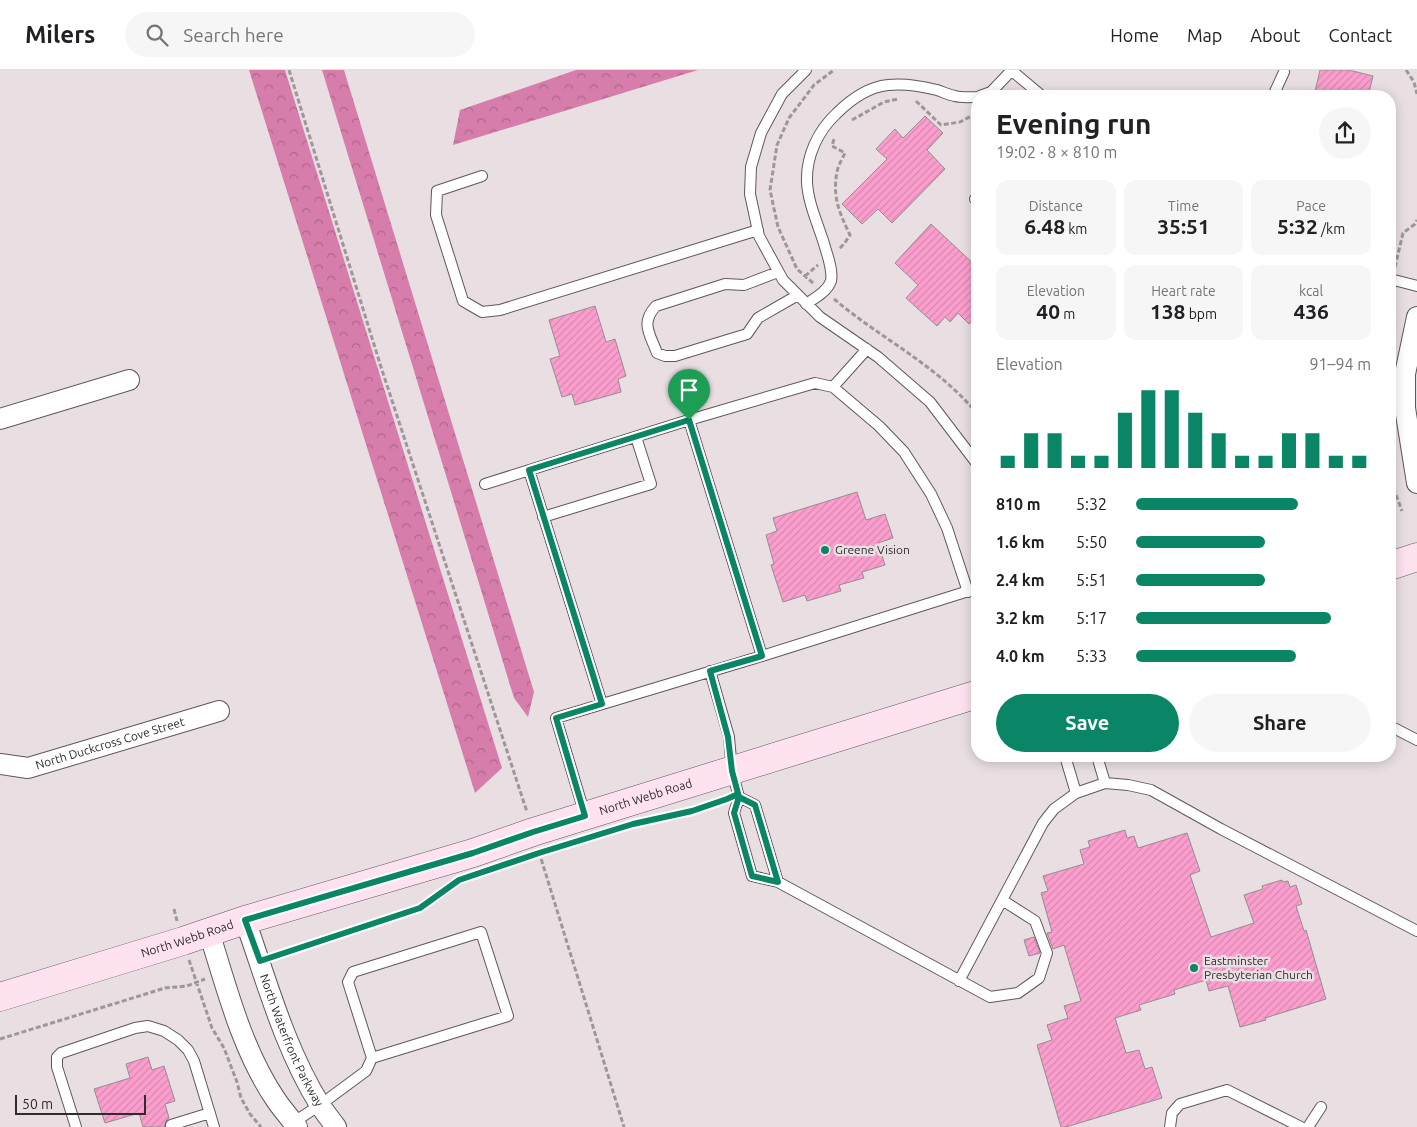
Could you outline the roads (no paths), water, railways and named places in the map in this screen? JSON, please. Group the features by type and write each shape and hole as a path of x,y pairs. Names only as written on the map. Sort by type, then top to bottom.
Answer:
{"main road":[{"path":"1396,564 1417,557"},
{"name":"North Webb Road","path":"0,997 245,920 473,853 585,816 736,787 971,697"}],"street":[{"path":"1415,326 1417,358"},
{"path":"1415,326 1405,374 1405,408 1417,483"},
{"path":"0,419 130,380"},
{"name":"North Duckcross Cove Street","path":"0,764 28,768 220,711"},
{"name":"North Waterfront Parkway","path":"245,920 278,1016 295,1058 320,1105 336,1127"},
{"path":"209,932 244,1039 276,1100 292,1125"}],"lane":[{"path":"806,70 782,94 761,133 751,166 750,194 759,236 782,280 820,317 868,349 930,402 971,456"},
{"path":"993,90 1011,70 1035,90"},
{"path":"1276,90 1284,72"},
{"path":"806,304 824,292 830,281 831,273 807,181 809,161 814,146 819,134 829,120 844,106 862,94 876,87 888,85 915,85 955,96 971,97"},
{"path":"482,176 437,191 436,215 463,301 482,312 500,310 758,230"},
{"path":"778,272 744,285 725,284 656,306 649,312 646,323 657,354 675,356 747,334 758,318 798,295"},
{"path":"1396,281 1417,286"},
{"path":"834,388 868,349"},
{"path":"485,484 815,382 834,388 879,426 904,452 931,494 971,585"},
{"path":"689,420 762,656"},
{"path":"543,517 650,484 636,437"},
{"path":"529,470 602,704"},
{"path":"585,816 556,718 971,591"},
{"path":"710,671 728,737 736,787 734,813 752,876 778,882 990,997 1018,992 1039,978 1047,953 1035,921 1002,900"},
{"path":"1396,729 1417,740"},
{"path":"1067,762 1076,793"},
{"path":"1099,762 1105,783"},
{"path":"958,981 1043,823 1054,809 1076,793 1105,783 1151,790 1221,829 1417,931"},
{"path":"736,787 755,805 778,882"},
{"path":"292,1125 366,1071 372,1058 348,982 353,972 481,932 508,1016 372,1058"},
{"path":"76,1127 57,1068 57,1057 61,1053 135,1028 148,1026 164,1031 178,1040 188,1050 194,1062 214,1127"},
{"path":"1170,1127 1172,1113 1180,1104 1227,1090 1301,1127"},
{"path":"1308,1127 1321,1107"},
{"path":"171,1125 210,1113"}],"place":[{"name":"Greene Vision","path":"825,550"},
{"name":"Eastminster Presbyterian Church","path":"1194,968"}]}
